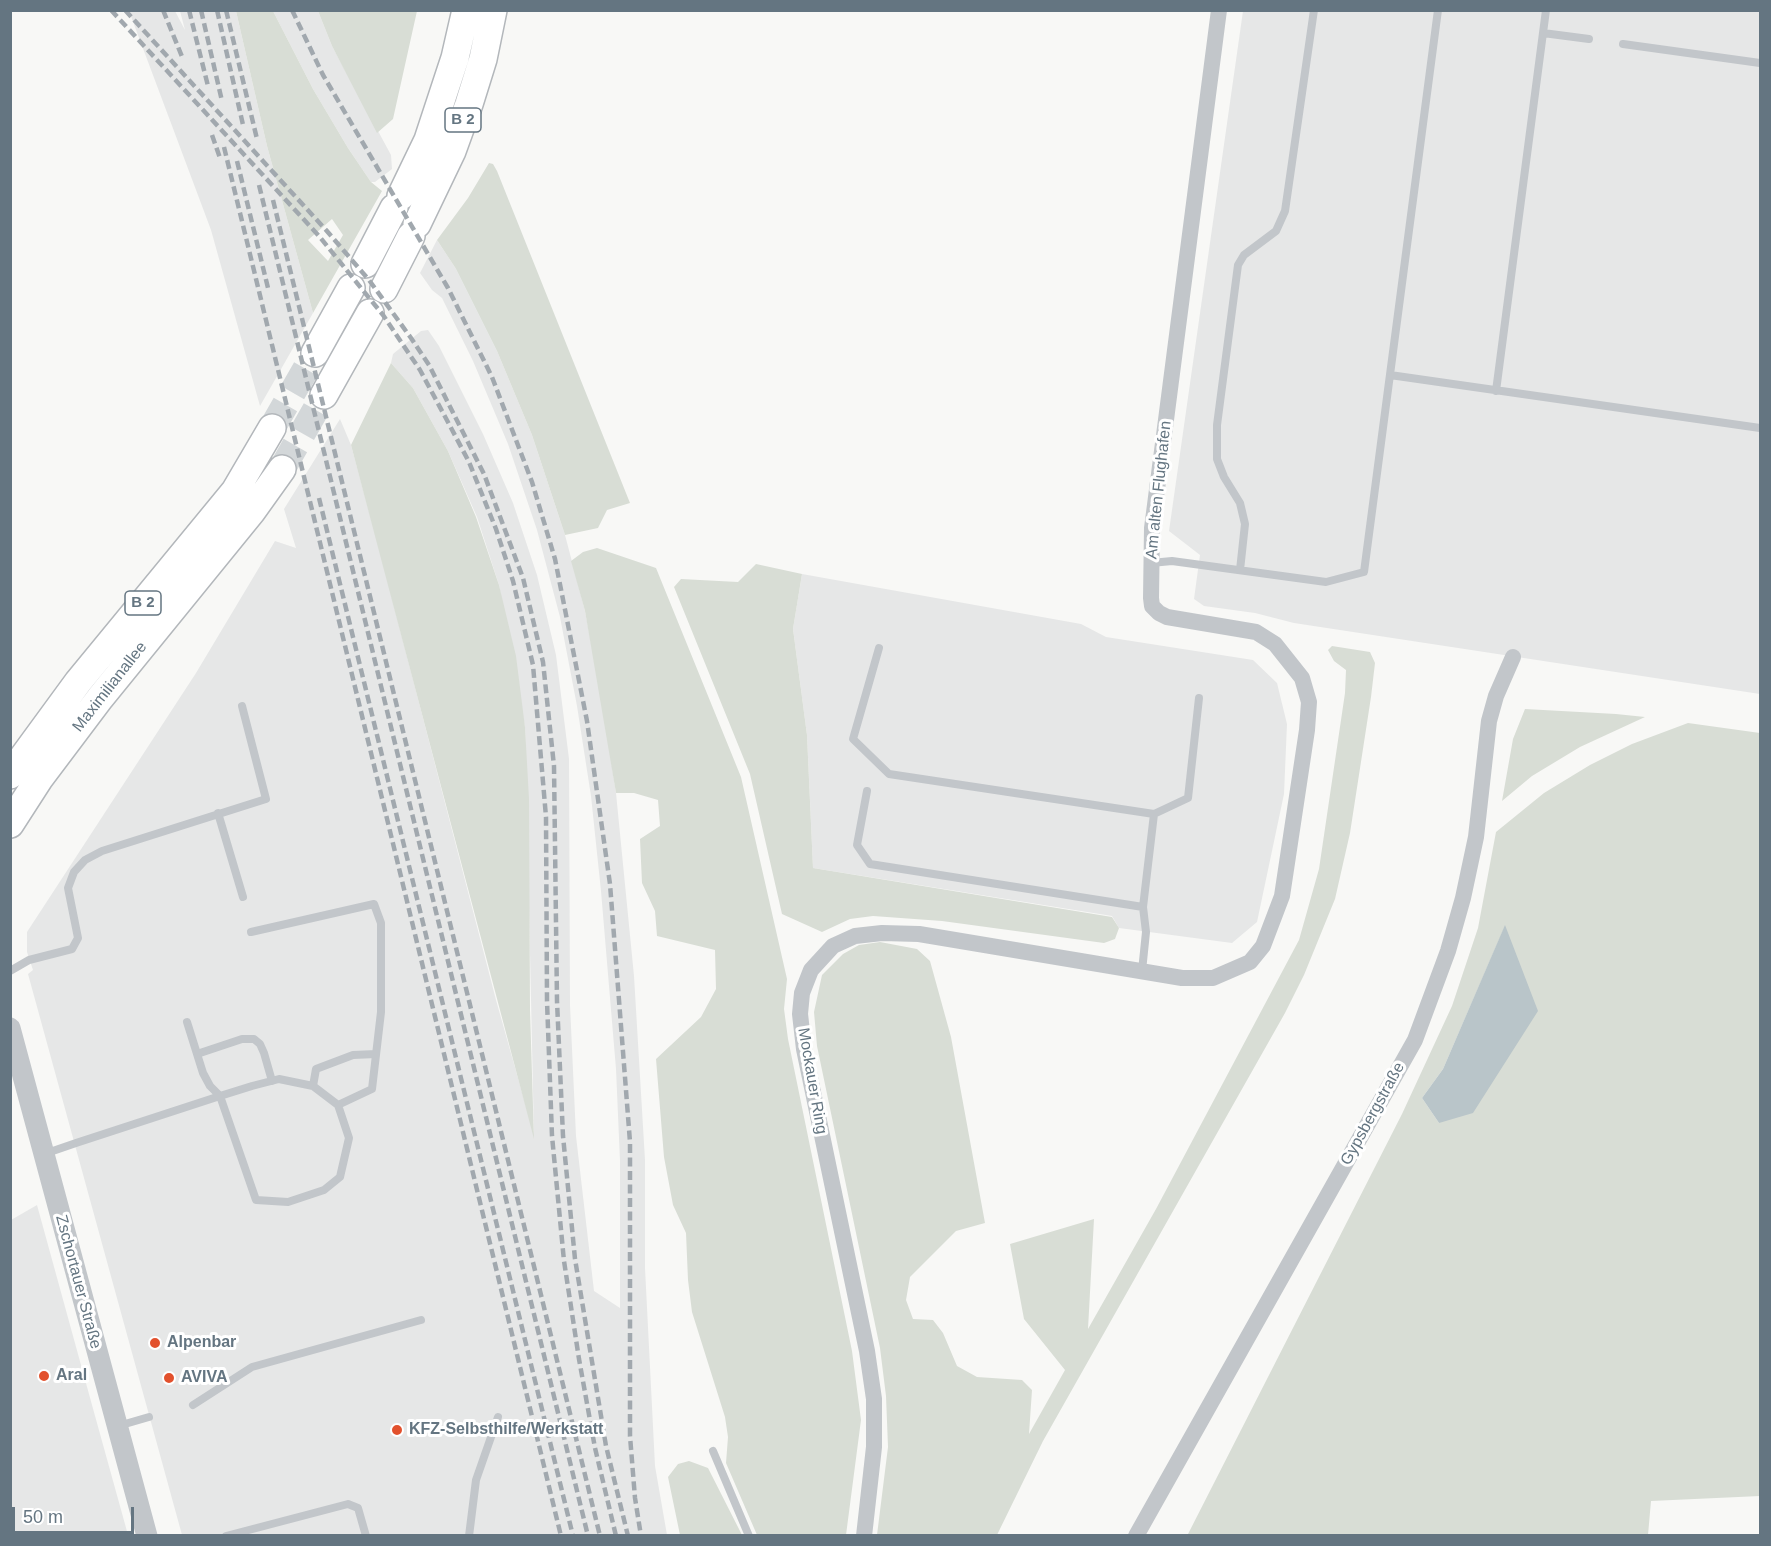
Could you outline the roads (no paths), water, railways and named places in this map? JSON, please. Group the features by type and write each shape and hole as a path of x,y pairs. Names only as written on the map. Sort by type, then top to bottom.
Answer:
{"highway":[{"name":"B 2","path":"365,264 428,140 455,58 466,10"},
{"name":"B 2","path":"384,289 452,151 483,59 493,10"},
{"path":"315,353 351,288"},
{"path":"324,395 370,314"},
{"name":"B 2","path":"10,775 78,682 235,491 272,429"},
{"name":"Maximilianallee","path":"10,824 39,779 93,707 252,511 282,469"}],"street":[{"name":"Am alten Flughafen","path":"1142,971 1182,978 1212,978 1250,963 1263,946 1282,896 1307,730 1308,702 1302,678 1275,644 1256,632 1159,613 1152,606 1152,528 1219,10"},
{"name":"Gypsbergstraße","path":"1136,1536 1415,1040 1448,951 1463,898 1476,837 1490,721 1496,696 1513,657"},
{"name":"Mockauer Ring","path":"864,1536 871,1486 876,1419 867,1351 804,1049 800,1014 802,993 811,970 833,946 855,936 882,933 919,934 1142,971"},
{"name":"Zschortauer Straße","path":"10,1028 147,1536"}],"lane":[{"path":"1240,570 1245,524 1240,503 1224,477 1217,459 1217,425 1221,391 1238,265 1244,255 1276,231 1285,211 1314,10"},
{"path":"1151,563 1173,561 1326,582 1364,572 1438,10"},
{"path":"1496,391 1546,10"},
{"path":"1543,33 1589,39"},
{"path":"1623,44 1761,63"},
{"path":"1390,375 1761,428"},
{"path":"879,648 853,739 889,774 1154,814 1188,798 1199,698"},
{"path":"10,971 29,960 72,949 78,938 68,888 74,872 85,860 102,852 266,799 242,706"},
{"path":"867,791 857,845 870,864 1143,907"},
{"path":"218,813 243,897"},
{"path":"1142,971 1146,932 1143,907 1154,814"},
{"path":"251,932 374,904 381,923 381,1012 372,1089 338,1106"},
{"path":"43,1154 220,1096 279,1079 313,1086 338,1106 349,1138 340,1177 324,1190 288,1203 256,1200 220,1096 210,1086 187,1022"},
{"path":"197,1054 242,1039 254,1039 260,1044 264,1053 272,1081"},
{"path":"313,1086 316,1069 352,1056 376,1054"},
{"path":"193,1405 252,1367 421,1320"},
{"path":"117,1426 149,1417"},
{"path":"469,1536 476,1480 498,1417"},
{"path":"713,1451 749,1536"},
{"path":"226,1536 348,1504 358,1508 366,1536"}],"tunnel":[{"path":"272,428 315,353"},
{"path":"282,469 324,395"}],"railway":[{"path":"111,10 319,236 383,315 420,370 449,424 469,462 496,529 513,581 533,665 546,817 547,1001 552,1136 564,1261 579,1359 595,1448 616,1536"},
{"path":"125,10 326,230 369,280 411,338 429,365 484,474 523,578 543,662 554,766 557,1001 563,1136 575,1259 606,1446 628,1536"},
{"path":"163,10 183,59"},
{"path":"189,10 208,86"},
{"path":"201,10 222,101"},
{"path":"217,10 243,125"},
{"path":"226,10 257,139"},
{"path":"292,10 323,75 448,288 492,377 532,482 555,559 587,721 610,884 630,1142 630,1436 635,1498 641,1536"},
{"path":"212,135 220,158"},
{"path":"224,147 561,1536"},
{"path":"237,161 268,288"},
{"path":"259,185 588,1536"},
{"path":"273,200 600,1536"},
{"path":"319,498 573,1536"}],"place":[{"name":"Alpenbar","path":"155,1343"},
{"name":"Aral","path":"44,1376"},
{"name":"AVIVA","path":"169,1378"},
{"name":"KFZ-Selbsthilfe/Werkstatt","path":"397,1430"}]}
